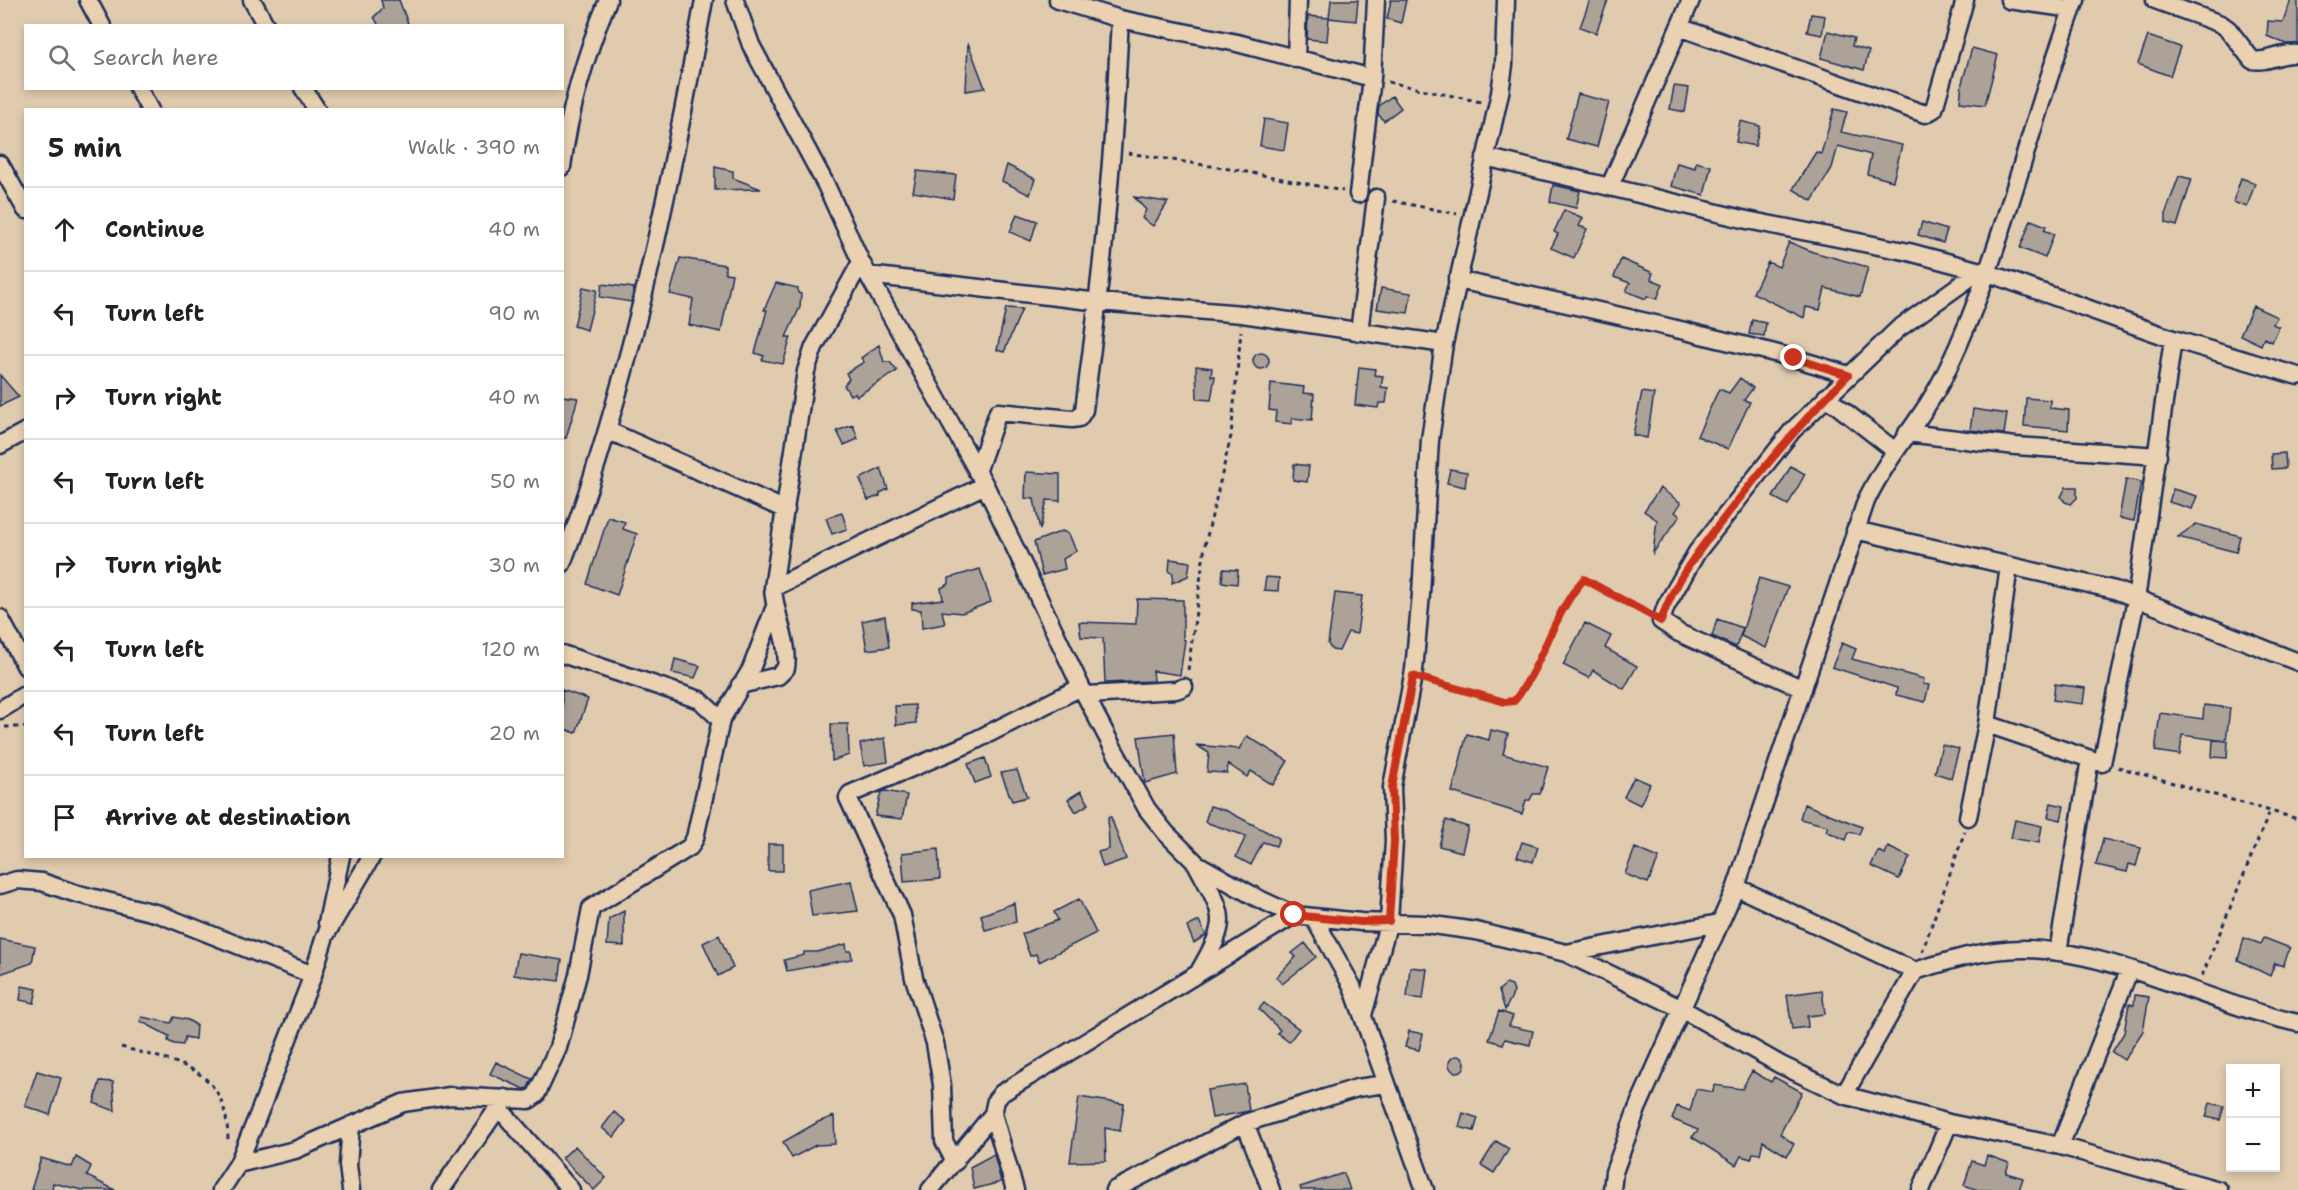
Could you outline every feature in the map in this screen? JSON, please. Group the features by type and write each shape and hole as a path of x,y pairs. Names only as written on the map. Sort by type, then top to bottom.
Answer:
{"street":[{"path":"88,0 101,24"},
{"path":"252,0 265,24"},
{"path":"564,156 586,59 608,0"},
{"path":"564,558 609,431 650,278 704,0"},
{"path":"735,0 751,45 826,185 864,269 981,479 1084,691 1147,809 1166,833 1197,864 1257,898 1294,915 1361,922 1389,921 1476,931 1566,953 1682,1009 1781,1065 1844,1095 1949,1123 2060,1146 2219,1190"},
{"path":"1058,0 1120,19 1237,43 1372,78"},
{"path":"1296,59 1298,0"},
{"path":"1358,195 1372,78 1376,0"},
{"path":"1363,1015 1389,921 1394,841 1392,787 1413,676 1421,594 1430,440 1444,344 1504,65 1506,0"},
{"path":"1610,186 1691,0"},
{"path":"1679,27 1925,114 1934,109 1965,0"},
{"path":"1612,1190 1623,1145 1736,887 1855,530 1875,481 1894,450 1934,396 1948,369 2074,5 2008,0"},
{"path":"2155,0 2221,24 2228,29 2252,60 2263,62 2289,53 2298,54"},
{"path":"773,588 981,479 998,412 1079,418 1084,410 1099,302 1114,151 1120,19"},
{"path":"139,90 149,108"},
{"path":"304,90 315,108"},
{"path":"1485,157 1747,220 1909,252 1983,273 2173,339 2298,376"},
{"path":"0,164 24,206"},
{"path":"1359,332 1376,198"},
{"path":"864,269 1099,302 1242,314 1444,344"},
{"path":"740,685 778,676 786,668 787,651 774,609 773,588 810,357 864,269"},
{"path":"1803,689 1679,633 1661,621 1666,606 1697,552 1792,431 1848,375 1916,314 1983,273"},
{"path":"1457,280 1661,325 1794,358 1848,375"},
{"path":"2058,952 2096,761 2136,600 2173,339"},
{"path":"1826,397 1894,450"},
{"path":"609,431 786,510"},
{"path":"0,445 24,432"},
{"path":"1907,433 1977,443 2158,456"},
{"path":"1855,530 2100,585 2298,663"},
{"path":"1968,817 1988,724 2009,566"},
{"path":"238,1164 295,1150 403,1103 450,1096 501,1102 529,1100 536,1095 558,1048 578,975 591,908 690,847 695,838 721,720 751,669 774,609"},
{"path":"0,618 24,663"},
{"path":"564,655 700,700 721,720"},
{"path":"955,1162 944,1141 942,1085 935,1044 914,978 902,915 848,798 850,794 966,745 1084,691 1176,690 1184,687"},
{"path":"0,710 24,695"},
{"path":"1988,724 2096,761"},
{"path":"221,1190 238,1164 313,975 325,936 341,858"},
{"path":"325,936 371,858"},
{"path":"1197,864 1217,904 1221,919 1220,934 1198,972"},
{"path":"0,885 17,880 42,882 74,893 159,914 313,975"},
{"path":"1736,887 1915,971 1964,956 2001,950 2058,952 2129,971 2258,1014 2298,1023"},
{"path":"930,1190 993,1114 996,1100 1002,1093 1294,915"},
{"path":"1314,918 1335,951 1363,1015 1425,1190"},
{"path":"1566,953 1719,923"},
{"path":"1844,1095 1915,971"},
{"path":"2060,1146 2129,971"},
{"path":"1114,1190 1245,1123 1357,1089 1386,1084"},
{"path":"441,1190 501,1102"},
{"path":"501,1102 571,1190"},
{"path":"993,1114 1015,1190"},
{"path":"1245,1123 1271,1190"},
{"path":"1921,1190 1949,1123"},
{"path":"351,1125 348,1165 351,1190"}],"path":[{"path":"1372,78 1497,105"},
{"path":"1114,151 1242,171 1358,195"},
{"path":"1376,198 1471,216"},
{"path":"1184,687 1194,639 1205,545 1232,436 1242,314"},
{"path":"1413,676 1505,702 1514,701 1523,690 1550,635 1584,579 1661,621"},
{"path":"0,727 24,727"},
{"path":"2096,761 2298,819"},
{"path":"2196,992 2270,811"},
{"path":"1915,971 1964,840 1968,817"},
{"path":"121,1047 184,1066 208,1078 218,1093 225,1112 228,1146"}],"building":[{"path":"381,0 399,0 408,24 378,24 374,17 383,8"},
{"path":"1331,0 1358,0 1356,21 1329,18"},
{"path":"1391,0 1406,0 1401,23 1387,19"},
{"path":"1590,0 1608,0 1596,33 1580,27"},
{"path":"2291,0 2298,0 2298,44 2286,44 2267,36 2268,21 2283,22"},
{"path":"1811,14 1825,16 1822,35 1807,32"},
{"path":"1308,16 1329,18 1327,41 1307,39"},
{"path":"1828,31 1854,38 1852,46 1869,51 1864,70 1821,58"},
{"path":"2148,36 2180,47 2170,76 2138,64"},
{"path":"968,43 985,88 966,91"},
{"path":"1972,48 1998,55 1985,105 1960,102 1962,83"},
{"path":"1674,86 1689,88 1685,112 1670,109"},
{"path":"1578,94 1609,102 1597,147 1566,139"},
{"path":"1392,96 1401,108 1384,121 1378,114 1379,106"},
{"path":"1834,109 1847,112 1841,132 1902,145 1893,181 1867,174 1871,155 1838,146 1832,168 1812,201 1793,189 1816,152 1821,154"},
{"path":"1264,119 1288,123 1284,150 1260,146"},
{"path":"1740,121 1760,126 1755,146 1736,142"},
{"path":"1696,162 1711,166 1704,195 1671,186 1677,163 1695,168"},
{"path":"1007,165 1035,179 1030,195 1002,181"},
{"path":"715,167 733,171 733,178 761,189 715,190"},
{"path":"917,171 956,175 953,199 913,192"},
{"path":"2179,176 2192,179 2177,226 2166,223 2166,212"},
{"path":"2241,178 2255,183 2247,207 2233,202"},
{"path":"1553,185 1580,191 1576,208 1550,202"},
{"path":"1134,197 1168,202 1153,226 1142,218 1146,210"},
{"path":"1564,210 1583,218 1579,226 1587,229 1574,258 1551,248 1558,234 1554,232"},
{"path":"1017,214 1037,221 1031,241 1010,232"},
{"path":"2031,220 2046,226 2044,230 2054,234 2045,258 2020,248"},
{"path":"1922,222 1947,230 1943,243 1918,235"},
{"path":"1789,242 1813,252 1868,267 1860,297 1825,288 1820,310 1806,307 1804,318 1753,293 1768,262 1779,267"},
{"path":"680,258 725,265 725,273 732,274 721,332 689,325 693,299 670,294"},
{"path":"1621,259 1653,273 1651,279 1663,284 1657,299 1647,296 1646,299 1626,291 1630,283 1614,277"},
{"path":"776,283 798,288 798,293 801,294 800,307 786,337 791,337 783,364 762,360 764,356 755,353 767,310 764,310"},
{"path":"602,284 634,288 631,302 600,297"},
{"path":"583,287 597,290 587,330 574,326"},
{"path":"1381,288 1411,293 1408,313 1377,309"},
{"path":"2253,306 2277,317 2273,324 2279,327 2272,342 2264,338 2261,345 2240,335"},
{"path":"1006,308 1022,309 1004,352 997,350"},
{"path":"1752,320 1766,323 1764,336 1749,334"},
{"path":"879,345 884,362 890,362 897,371 857,396 855,393 850,395 844,385 849,379 846,373 864,362 861,358"},
{"path":"1261,353 1267,355 1269,361 1267,367 1261,369 1255,367 1253,361 1255,355"},
{"path":"1196,366 1212,368 1211,376 1215,376 1211,400 1197,399"},
{"path":"1359,367 1375,369 1374,375 1383,376 1381,387 1388,388 1386,403 1379,403 1378,408 1355,405"},
{"path":"0,375 19,397 0,406"},
{"path":"1740,378 1753,388 1744,400 1750,402 1728,449 1697,436 1719,389 1729,393"},
{"path":"1271,383 1304,387 1303,393 1314,394 1312,420 1292,418 1292,424 1275,422 1276,411 1269,410"},
{"path":"1642,392 1654,394 1647,438 1633,435"},
{"path":"564,396 578,398 566,438 564,438"},
{"path":"2026,398 2050,400 2050,408 2069,410 2068,430 2024,426"},
{"path":"1973,409 2007,414 2004,434 1970,430"},
{"path":"853,425 858,439 844,445 837,431"},
{"path":"2285,453 2286,468 2272,469 2271,454"},
{"path":"1294,464 1309,466 1307,482 1293,480"},
{"path":"1791,466 1805,474 1788,505 1773,497"},
{"path":"881,468 888,489 880,493 880,496 868,500 860,479"},
{"path":"1450,469 1467,472 1465,487 1447,483"},
{"path":"1026,472 1060,474 1060,501 1047,500 1040,530 1034,499 1025,498"},
{"path":"2126,479 2141,482 2134,521 2119,518"},
{"path":"2066,487 2077,487 2077,498 2071,504 2065,502 2061,497"},
{"path":"1660,488 1681,503 1675,512 1680,516 1653,553 1657,520 1644,511"},
{"path":"2173,489 2197,496 2192,509 2169,502"},
{"path":"842,513 847,529 832,534 826,518"},
{"path":"608,517 625,522 623,529 637,534 617,595 587,584"},
{"path":"2196,524 2240,536 2236,552 2178,537"},
{"path":"1062,531 1069,534 1076,551 1063,559 1065,569 1042,575 1034,542"},
{"path":"1170,559 1190,562 1188,576 1172,583 1173,573 1169,572"},
{"path":"980,569 991,602 962,613 942,611 945,624 922,628 921,610 912,609 912,603 943,599 941,588 949,584 949,578"},
{"path":"1223,569 1238,570 1237,584 1222,582"},
{"path":"1266,577 1279,578 1278,591 1264,590"},
{"path":"1759,578 1788,587 1766,648 1741,636"},
{"path":"1335,593 1362,596 1357,634 1348,632 1339,651 1332,650 1328,644"},
{"path":"1137,599 1183,600 1183,639 1185,640 1180,675 1153,671 1154,681 1105,683 1103,638 1081,637 1079,622 1136,624"},
{"path":"885,616 889,647 867,650 862,621"},
{"path":"1717,619 1743,628 1736,647 1712,636"},
{"path":"1585,623 1611,636 1605,648 1637,666 1624,689 1593,670 1589,678 1563,665"},
{"path":"1842,643 1856,649 1852,659 1924,679 1923,684 1929,685 1925,702 1896,695 1897,688 1832,667"},
{"path":"675,659 700,666 695,678 672,673"},
{"path":"2055,684 2085,688 2083,704 2053,700"},
{"path":"564,691 588,699 576,733 564,729"},
{"path":"915,705 916,723 896,725 895,706"},
{"path":"2204,705 2230,708 2226,741 2182,735 2180,755 2155,751 2160,713 2203,719"},
{"path":"831,724 848,724 849,755 832,761"},
{"path":"1491,730 1508,734 1503,754 1548,767 1540,794 1533,794 1530,800 1526,800 1522,814 1452,792 1467,734 1489,740"},
{"path":"1174,733 1177,774 1145,783 1138,737"},
{"path":"1247,736 1288,761 1273,785 1251,771 1247,777 1228,764 1227,773 1207,772 1209,753 1196,745 1239,749"},
{"path":"885,738 888,762 864,766 860,744"},
{"path":"2213,740 2228,741 2227,758 2212,757"},
{"path":"1942,745 1959,749 1951,778 1935,773"},
{"path":"985,758 991,777 975,783 968,764"},
{"path":"1017,770 1027,797 1012,801 1001,773"},
{"path":"1634,777 1650,784 1640,805 1624,797"},
{"path":"1081,791 1089,804 1076,812 1068,799"},
{"path":"881,792 907,795 902,819 875,816"},
{"path":"2051,803 2064,806 2061,820 2048,817"},
{"path":"1804,804 1862,827 1859,834 1849,832 1846,840 1826,831 1828,826 1800,819"},
{"path":"1210,806 1227,811 1279,838 1276,846 1263,842 1251,865 1236,857 1246,836 1205,822"},
{"path":"1108,817 1111,817 1126,859 1103,867 1098,852 1109,849"},
{"path":"1446,820 1468,827 1462,852 1439,846"},
{"path":"2015,820 2042,826 2039,843 2011,838"},
{"path":"2103,839 2141,848 2136,866 2129,864 2127,872 2096,865"},
{"path":"1522,842 1538,847 1533,862 1517,857"},
{"path":"768,844 783,844 783,871 768,871"},
{"path":"1888,847 1910,857 1899,879 1871,866 1878,851 1885,854"},
{"path":"1635,848 1659,858 1648,883 1625,874"},
{"path":"938,849 940,879 904,882 902,853"},
{"path":"851,881 858,911 812,916 808,890"},
{"path":"1079,899 1096,933 1039,962 1036,954 1030,956 1022,934 1058,920 1054,912"},
{"path":"1014,903 1016,922 985,930 981,915"},
{"path":"624,911 624,946 607,945 609,919"},
{"path":"1199,921 1206,935 1194,943 1187,927"},
{"path":"719,935 733,968 718,976 703,943"},
{"path":"2244,938 2261,944 2264,938 2290,948 2283,966 2275,963 2270,976 2238,960"},
{"path":"0,939 35,946 32,963 0,974"},
{"path":"1305,943 1316,957 1282,984 1276,977 1296,957 1292,953"},
{"path":"846,944 847,951 851,951 852,959 787,971 784,960 804,955 804,952 817,952"},
{"path":"518,953 562,960 559,981 514,975"},
{"path":"1410,967 1427,969 1423,999 1407,997"},
{"path":"1506,984 1512,986 1514,992 1505,1010 1499,990"},
{"path":"22,986 37,989 34,1003 20,1000"},
{"path":"1822,990 1825,1014 1807,1016 1808,1027 1792,1029 1787,995"},
{"path":"2135,995 2149,997 2143,1031 2124,1060 2112,1052 2124,1033 2129,1004 2134,1005"},
{"path":"1264,1003 1299,1029 1289,1042 1277,1033 1280,1030 1259,1009"},
{"path":"1499,1011 1513,1016 1509,1026 1533,1031 1530,1045 1505,1039 1503,1044 1489,1040"},
{"path":"142,1017 171,1023 174,1017 188,1020 196,1025 195,1039 185,1037 183,1045 174,1044 168,1041 169,1036 140,1021"},
{"path":"1409,1031 1423,1034 1419,1050 1405,1047"},
{"path":"1454,1056 1460,1056 1465,1064 1463,1070 1454,1072 1449,1067 1449,1061"},
{"path":"496,1062 532,1079 528,1088 524,1089 490,1074"},
{"path":"37,1071 61,1078 50,1115 25,1106"},
{"path":"1752,1071 1771,1082 1774,1077 1802,1092 1780,1134 1794,1144 1787,1156 1763,1141 1760,1154 1753,1153 1751,1159 1741,1156 1736,1165 1692,1137 1698,1130 1672,1119 1677,1106 1690,1111 1696,1089 1713,1092 1714,1085 1742,1089"},
{"path":"100,1081 113,1082 115,1111 94,1103"},
{"path":"1245,1084 1249,1111 1212,1118 1207,1090"},
{"path":"1079,1097 1124,1104 1120,1131 1105,1128 1106,1161 1070,1162"},
{"path":"2210,1103 2224,1106 2220,1120 2206,1117"},
{"path":"614,1112 626,1121 614,1137 602,1128"},
{"path":"1463,1113 1478,1118 1474,1131 1459,1127"},
{"path":"834,1116 835,1144 816,1145 792,1158 783,1142 818,1122"},
{"path":"1496,1141 1509,1149 1494,1173 1481,1165"},
{"path":"575,1146 606,1178 594,1190 562,1158"},
{"path":"994,1154 1001,1182 974,1189 970,1167"},
{"path":"1987,1155 2009,1163 2006,1173 2023,1178 2019,1190 1978,1190 1964,1185 1972,1161 1984,1165"},
{"path":"76,1157 91,1166 87,1176 115,1190 82,1190 53,1183 52,1190 31,1190 41,1158 72,1167"},
{"path":"1344,1173 1350,1190 1301,1190 1300,1187"}],"route":[{"path":"1294,915 1361,922 1389,921 1394,841 1392,787 1398,745 1413,676 1505,702 1514,701 1523,690 1550,635 1578,585 1584,579 1636,605 1661,621 1666,606 1697,552 1792,431 1848,375 1794,358"}]}
